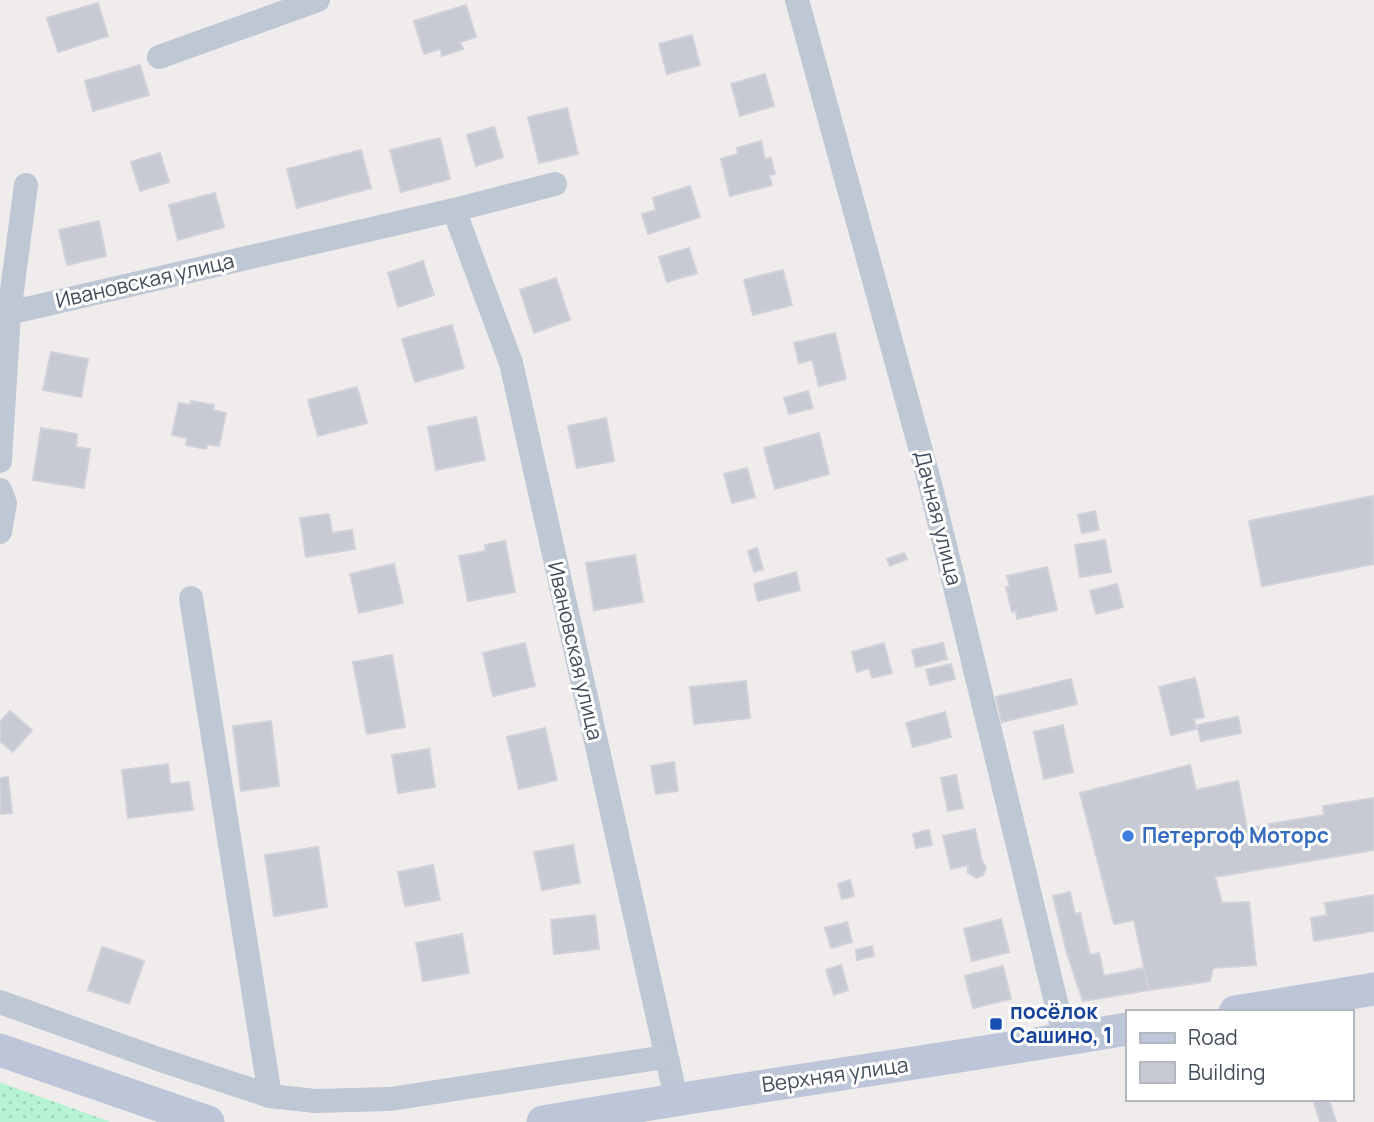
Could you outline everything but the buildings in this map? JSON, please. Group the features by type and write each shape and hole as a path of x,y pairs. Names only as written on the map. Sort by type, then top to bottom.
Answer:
{"street":[{"path":"159,57 318,0"},
{"name":"Дачная улица","path":"797,0 929,480 1065,1039"},
{"name":"Ивановская улица","path":"5,314 555,184"},
{"path":"0,461 5,314 26,185"},
{"name":"Ивановская улица","path":"454,210 511,363 676,1098"},
{"path":"0,490 5,503 0,532"},
{"path":"191,598 270,1096"},
{"path":"1247,1010 1374,989"},
{"path":"0,1002 270,1096 315,1101 390,1099 665,1057"},
{"name":"Верхняя улица","path":"543,1122 676,1098 1002,1051 1126,1030"},
{"path":"0,1050 208,1122"}],"green space":[{"path":"0,1082 7,1085 111,1122 0,1122"}],"place":[{"name":"Петергоф Моторс","path":"1128,836"},
{"name":"посёлок Сашино, 1","path":"996,1024"}]}
